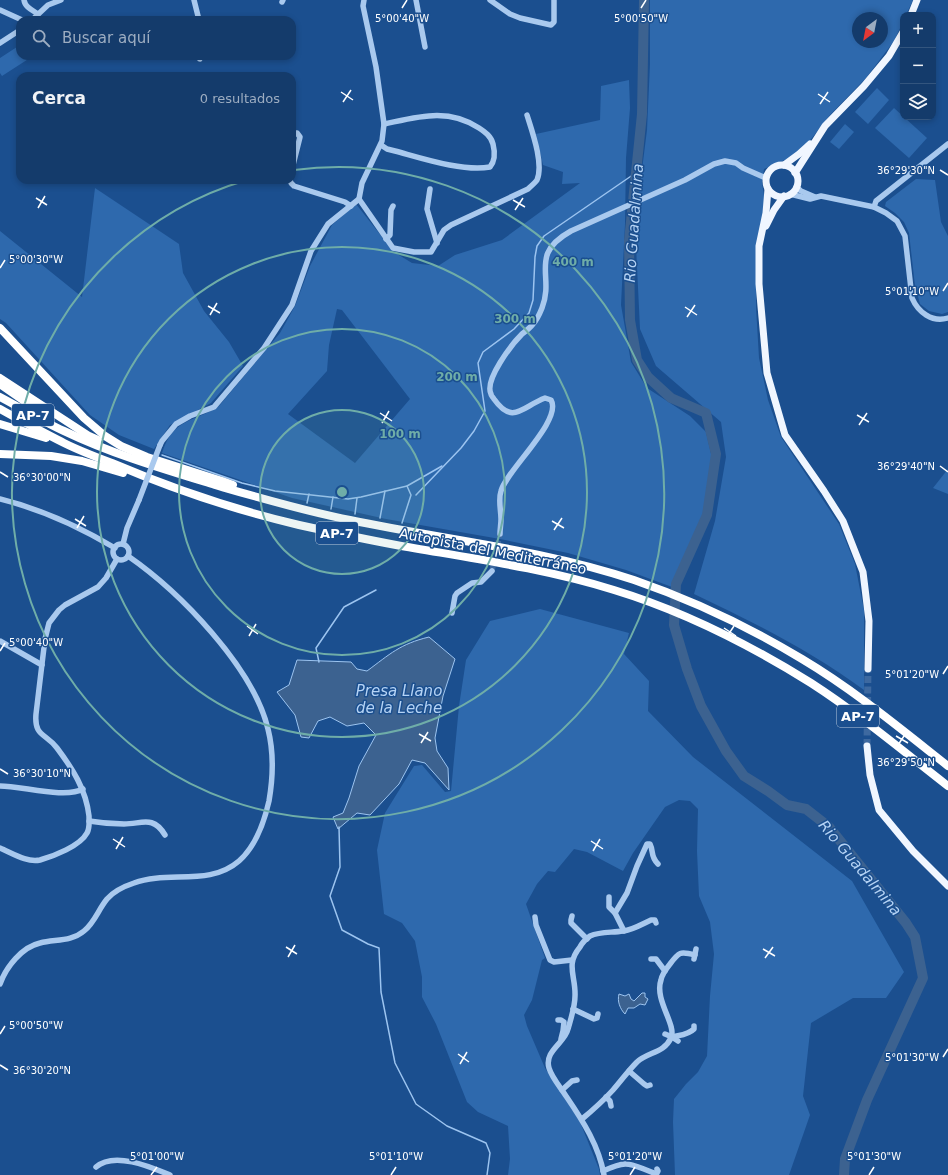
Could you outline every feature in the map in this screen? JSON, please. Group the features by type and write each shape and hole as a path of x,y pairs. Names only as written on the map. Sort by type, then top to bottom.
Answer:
{"highway":[{"path":"0,328 84,418 105,436 121,446 147,457 222,481 266,500"},
{"path":"0,378 100,442 148,460 168,471"},
{"path":"0,384 30,405 52,425"},
{"name":"Autopista del Mediterráneo","path":"0,397 52,425 133,460 266,500 350,520 557,558 616,574 684,599 771,641 803,660 892,722 948,766"},
{"path":"30,405 68,422"},
{"name":"Autopista del Mediterráneo","path":"0,409 66,444 160,483 250,512 300,525 395,545 557,574 616,590 700,623 763,654 812,684 855,714 948,786"},
{"path":"0,424 66,444"},
{"path":"0,454 51,456 82,460 160,483"}],"main road":[{"path":"912,12 917,0"},
{"path":"868,669 869,621 863,572 843,521 785,435 766,374 759,284 759,246 766,214 768,189 766,178 770,170 774,167 784,165 799,154 818,135 832,118 864,86 889,56 900,37"},
{"path":"795,173 818,135"},
{"path":"759,261 766,225 774,210 796,187 797,182 795,173 792,169 784,165"},
{"path":"768,189 775,195 787,195"},
{"path":"866,746 870,775 879,810 913,851 948,886"}],"street":[{"path":"24,0 28,7 38,14 48,5 62,0"},
{"path":"194,0 199,16"},
{"path":"364,0 363,6 376,67 384,124 381,145 362,182 360,199 393,248 414,252 430,252 444,230 451,225 528,189 536,182 540,163 527,115"},
{"path":"416,0 425,47"},
{"path":"490,0 510,14 520,18 551,25 554,22 554,0"},
{"path":"0,10 16,17"},
{"path":"0,43 16,33"},
{"path":"381,145 387,149 395,151 479,169 490,167 494,160 493,143 490,137 465,120 446,115 433,114 384,124"},
{"path":"296,133 300,137 296,153"},
{"path":"874,208 876,201 948,144"},
{"path":"500,534 501,491 509,477 531,449 546,424 553,412 553,403 551,400 546,398 526,409 513,413 507,412 500,408 490,393 490,388 495,371 521,335 534,324 542,308 546,290 544,271 546,258 551,247 560,237 571,231 685,180 714,164 725,161 736,163 743,168 766,178"},
{"path":"291,184 345,202 351,206"},
{"path":"796,187 801,191 815,197"},
{"path":"430,189 427,208 437,243"},
{"path":"787,195 810,199 825,196 874,208 886,213 897,221 905,236 914,305 918,310 935,318 948,318"},
{"path":"122,544 162,441 176,424 190,416 214,406 264,348 292,305 311,251 328,224 360,199"},
{"path":"386,239 390,235 391,210 393,206"},
{"path":"0,499 37,510 62,520 115,548"},
{"path":"119,544 128,547 128,556 123,560 117,559 114,554 115,548 119,544"},
{"path":"0,984 4,974 18,957 29,948 40,943 68,939 82,933 93,923 107,899 120,889 136,882 161,878 211,875 225,870 239,861 254,845 266,816 272,784 272,758 268,729 253,690 206,625 156,577 128,556"},
{"path":"0,848 26,859 38,860 66,850 83,839 88,832 88,810 83,789 76,774 56,746 41,734 35,723 47,629 54,615 65,605 98,587 106,578 117,559"},
{"path":"452,613 455,596 457,593 472,583 481,582 492,571"},
{"path":"0,641 42,665"},
{"path":"0,786 11,786 62,793 77,793 83,789"},
{"path":"89,821 108,824 147,822 157,825 164,835"},
{"path":"615,913 627,893 636,866 647,844 651,845 652,856 658,864"},
{"path":"609,897 609,907 615,913 624,931"},
{"path":"572,916 572,923 587,939"},
{"path":"535,917 536,925 550,960 554,962 572,960"},
{"path":"656,923 655,920 651,920 624,931 600,933 587,939 576,952 572,960 571,983 575,996 568,1032 549,1058 549,1067 592,1137 604,1173 614,1166 625,1162 657,1173 657,1169"},
{"path":"582,1119 606,1097 638,1062 665,1047 672,1037 672,1032 661,1002 659,990 660,980 674,958 680,953 684,952 695,954"},
{"path":"651,959 656,959 665,971"},
{"path":"573,1009 590,1019 596,1019 598,1014"},
{"path":"558,1020 564,1022 559,1044 560,1053"},
{"path":"672,1037 687,1034 694,1029 694,1026"},
{"path":"665,1034 678,1041"},
{"path":"630,1071 646,1085"},
{"path":"562,1090 572,1081 577,1080"},
{"path":"606,1097 610,1101 611,1106"},
{"path":"96,1167 106,1162 129,1161 149,1166 170,1175"}],"shaded area":[{"path":"650,0 913,0 907,12 900,12 900,28 894,41 866,78 830,115 808,143 794,156 764,169 762,183 765,201 756,253 756,307 759,358 768,400 781,437 839,524 855,564 864,610 864,690 823,662 781,638 694,594 715,521 726,457 721,422 656,366 640,329 635,225 647,130 650,64"},
{"path":"16,48 16,60 27,60 2,76 0,73 0,58"},
{"path":"629,80 630,108 626,158 625,224 621,305 631,362 647,388 690,416 706,432 712,458 704,512 672,587 626,570 568,553 500,539 386,519 292,498 162,453 172,433 178,427 219,406 280,333 295,306 310,266 332,225 356,204 394,252 412,263 438,266 455,255 502,240 580,183 562,184 563,172 543,165 536,134 600,120 601,86","holes":["337,309 342,310 410,399 355,463 288,414 327,371 329,345"]},
{"path":"877,88 889,100 868,124 855,112"},
{"path":"894,108 900,113 900,120 907,120 927,138 909,158 875,128"},
{"path":"845,124 854,132 839,149 830,142"},
{"path":"916,179 935,180 941,222 948,236 948,312 942,314 929,311 920,304 915,286 909,233 904,222 885,206 886,202"},
{"path":"95,188 179,244 183,273 204,311 229,342 243,366 211,403 170,425 154,449 119,435 90,415 6,323 0,319 0,231 82,297"},
{"path":"948,469 948,494 933,488"},
{"path":"540,609 629,633 624,654 649,681 648,711 693,757 852,881 904,972 886,998 853,998 811,1023 803,1096 810,1115 789,1175 675,1175 673,1122 674,1099 698,1072 707,1056 714,954 710,922 699,896 697,851 698,809 690,801 679,800 665,807 633,853 623,871 587,852 574,849 555,872 548,871 537,884 526,904 545,958 542,960 532,1000 524,1015 527,1026 545,1068 580,1122 600,1175 508,1175 510,1159 508,1126 478,1112 467,1102 436,1024 422,997 422,977 415,941 402,923 384,914 377,850 385,813 414,766 422,765 445,792 451,791 459,706 466,660 490,621"}],"water":[{"name":"Presa Llano de la Leche","path":"429,637 455,659 443,696 435,738 437,751 448,768 449,790 425,763 412,760 399,784 370,815 357,813 338,829 333,817 343,813 359,766 376,735 364,723 347,726 330,717 318,721 309,738 301,737 295,715 277,692 289,685 297,660 351,662 357,669 367,671 403,646"},
{"path":"642,993 645,993 645,997 648,999 645,1005 640,1004 634,1008 628,1008 625,1014 619,1005 619,994 625,996 629,994 631,999 634,1001"}],"waterway":[{"name":"Rio Guadalmina","path":"644,0 642,114 629,241 630,320 637,360 648,377 671,398 706,413 716,454 707,515 676,584 674,625 687,669 701,706 726,751 744,776 787,805 806,809 829,827 906,923 915,937 923,978 867,1100 845,1159 844,1175"},
{"path":"416,495 461,448 474,431 485,411 478,363 483,352 514,329 529,313 533,300 537,246 544,236 637,172"},
{"path":"162,455 242,483 275,491 348,499 407,486 442,466"},
{"path":"402,523 411,495 407,486"},
{"path":"380,518 385,491"},
{"path":"307,503 309,494"},
{"path":"331,509 333,497"},
{"path":"355,514 357,498"},
{"path":"319,662 316,648 344,607 376,590"},
{"path":"339,827 340,867 330,896 342,930 368,944 379,948 381,992 395,1063 416,1104 447,1126 486,1143 490,1153 487,1175"}],"tunnel":[{"path":"492,571 500,534"},
{"path":"867,746 868,669"}]}
